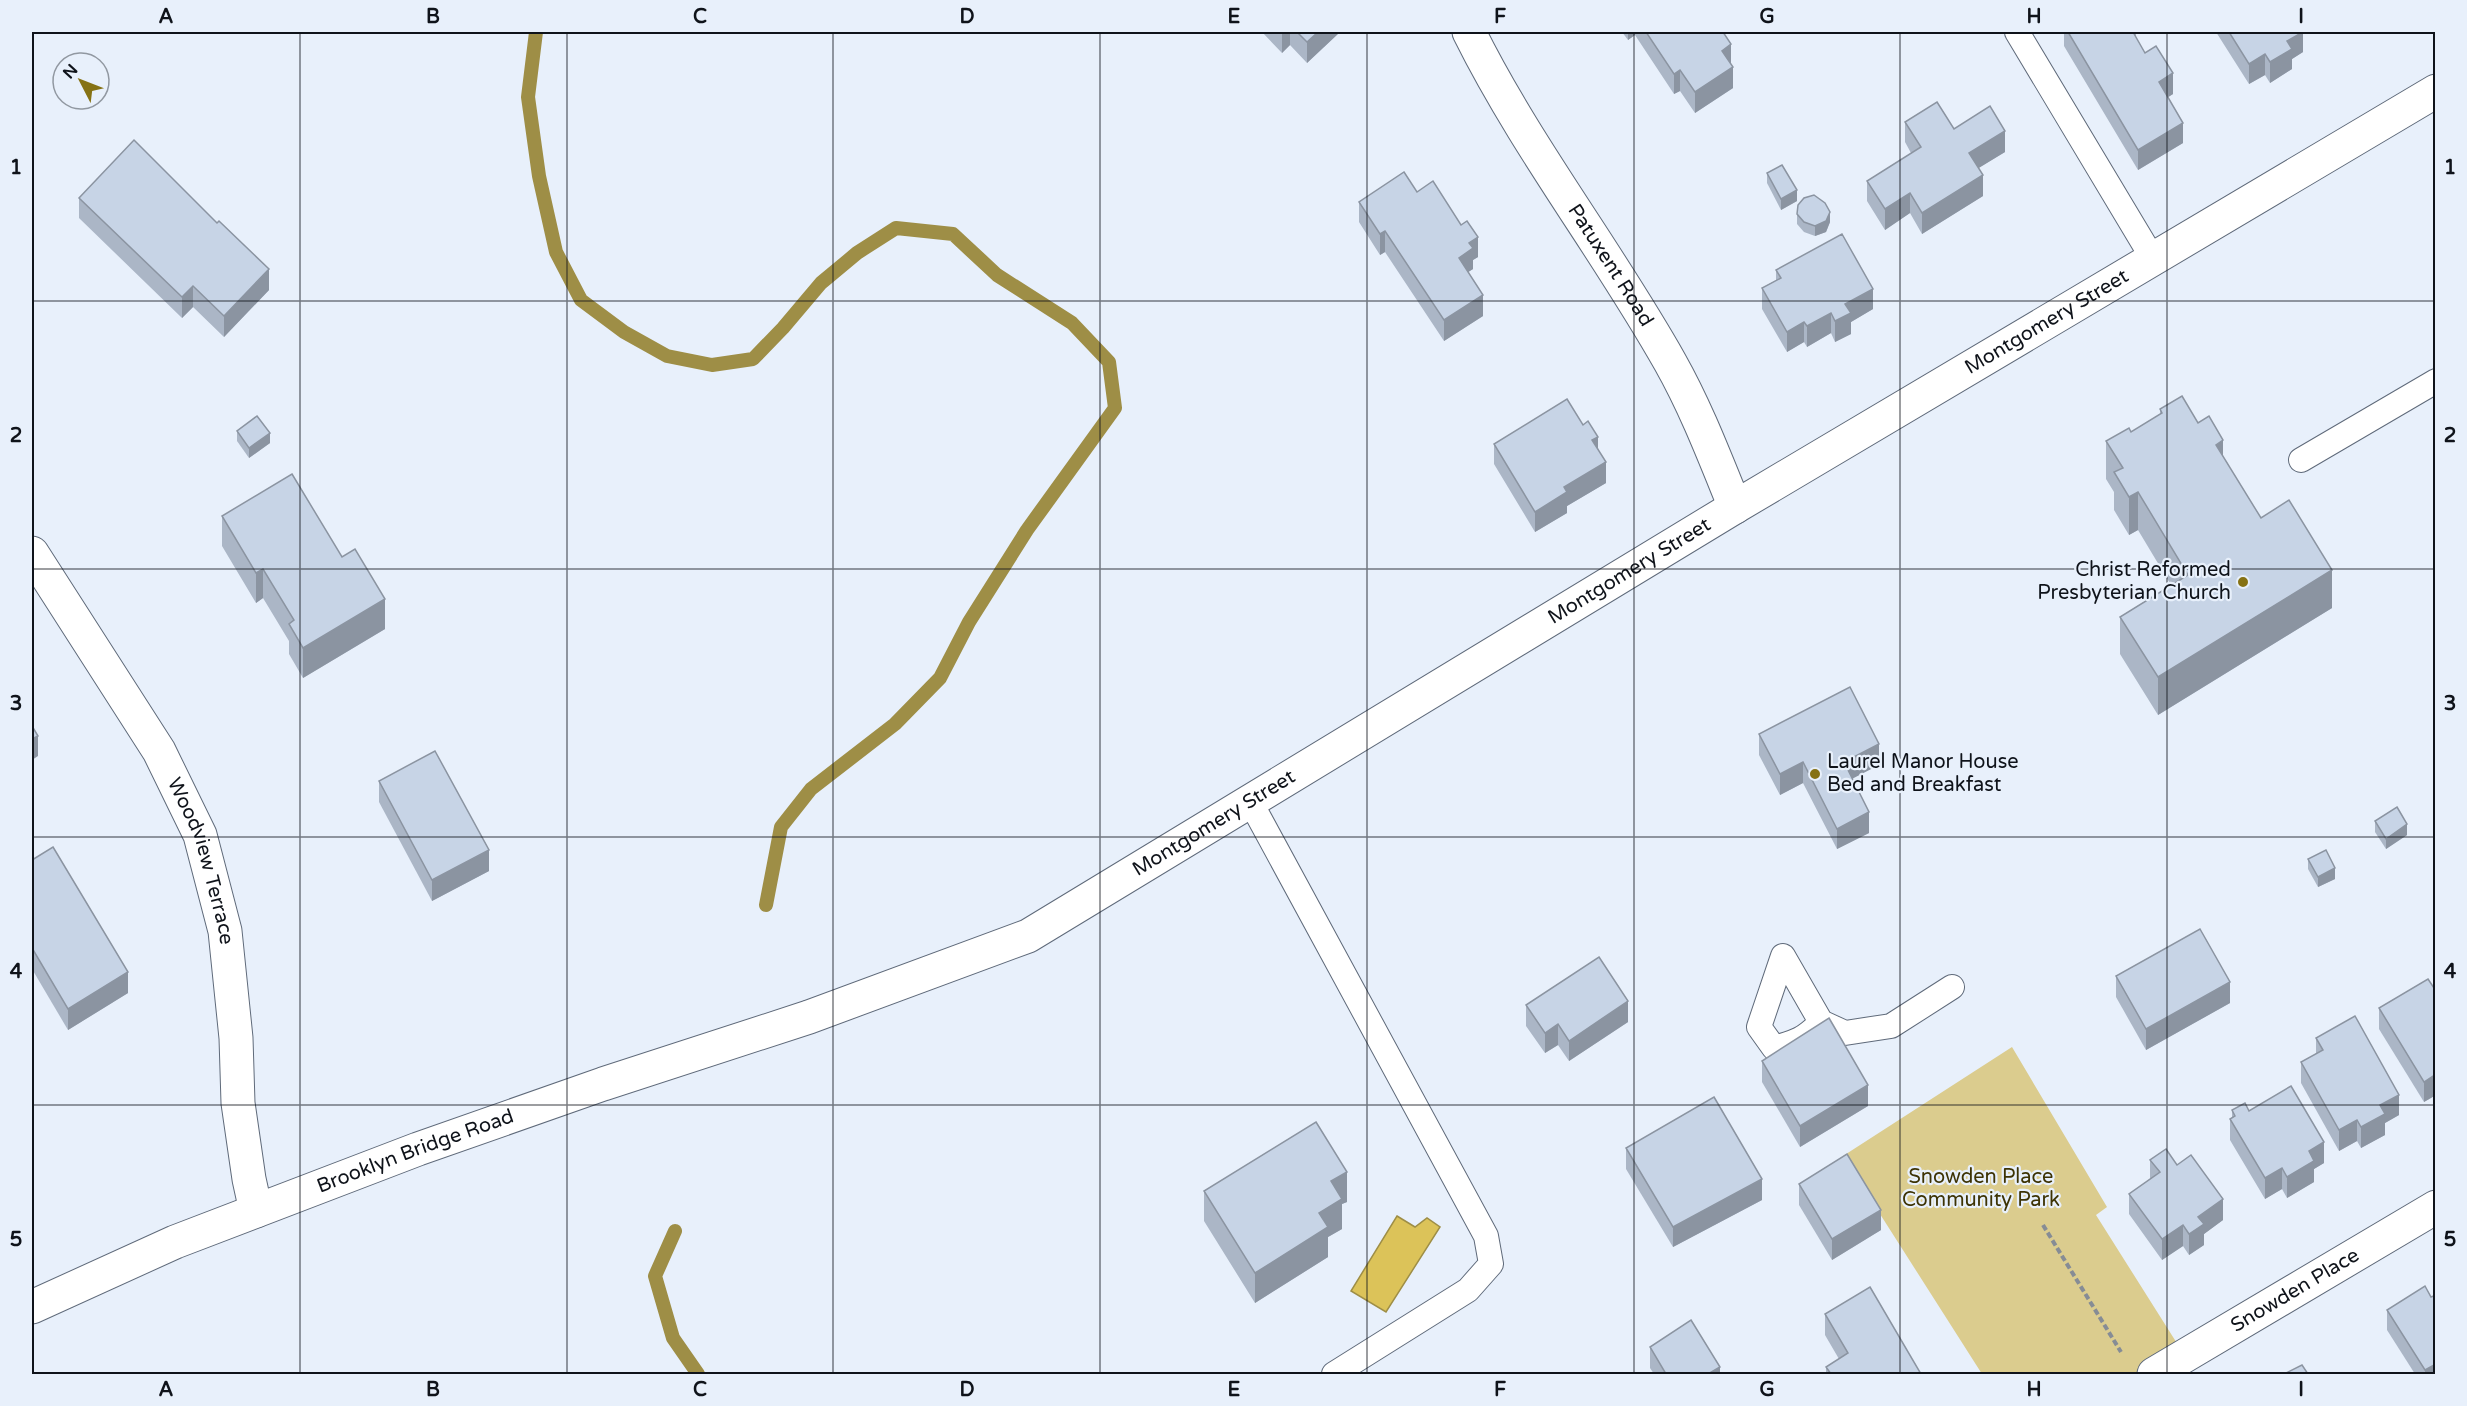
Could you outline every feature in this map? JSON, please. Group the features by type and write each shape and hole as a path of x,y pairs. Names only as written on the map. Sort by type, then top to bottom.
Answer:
{"street":[{"name":"Patuxent Road","path":"1469,32 1522,126 1670,362 1700,420 1735,507"},
{"name":"Montgomery Street","path":"809,1017 1028,936 1735,507 2436,91"},
{"name":"Woodview Terrace","path":"32,553 159,751 200,835 225,932 236,1038 238,1103 256,1210"},
{"name":"Brooklyn Bridge Road","path":"32,1307 175,1242 418,1149 559,1099 809,1017"},
{"name":"Snowden Place","path":"2154,1374 2436,1207"}],"lane":[{"path":"2018,32 2153,259"},
{"path":"2301,460 2436,381"},
{"path":"1250,801 1486,1236 1491,1264 1468,1290 1334,1374"},
{"path":"1821,1022 1845,1033 1891,1026 1952,987"}],"path":[{"path":"2043,1225 2123,1355"}],"green space":[{"name":"Snowden Place Community Park","path":"2012,1047 2107,1207 2096,1215 2185,1356 2153,1374 1982,1374 1843,1156"}],"shaded area":[{"path":"1397,1216 1415,1227 1427,1218 1440,1227 1386,1312 1351,1291"}],"building":[{"path":"1297,32 1318,32 1307,42"},
{"path":"1646,32 1723,32 1731,44 1722,51 1733,67 1695,92 1680,70 1674,74"},
{"path":"2068,32 2133,32 2145,53 2156,46 2173,73 2159,82 2183,123 2138,150"},
{"path":"2229,32 2303,32 2287,41 2292,49 2270,62 2265,54 2249,64"},
{"path":"1937,102 1954,129 1990,106 2005,131 1969,153 1983,175 1922,213 1910,193 1885,209 1867,181 1921,147 1905,122"},
{"path":"134,140 217,223 219,221 269,269 224,316 193,286 182,297 79,198"},
{"path":"1782,165 1797,190 1781,199 1767,173"},
{"path":"1404,172 1417,192 1433,181 1461,225 1467,221 1478,237 1469,243 1473,248 1459,258 1483,295 1444,320 1385,231 1380,234 1359,202"},
{"path":"1814,195 1825,203 1830,212 1826,221 1815,226 1804,222 1797,214 1798,205 1804,198"},
{"path":"1842,234 1873,289 1845,304 1851,313 1835,321 1831,313 1807,326 1804,322 1787,332 1762,288 1781,278 1776,270"},
{"name":"Christ Reformed Presbyterian Church","path":"2182,396 2198,423 2209,416 2223,440 2216,445 2261,518 2289,500 2332,570 2158,677 2120,617 2188,575 2138,492 2129,497 2114,472 2123,468 2106,441 2129,428 2131,432 2162,413 2160,409"},
{"path":"1567,399 1583,425 1588,421 1598,437 1592,440 1606,462 1564,487 1567,492 1535,512 1494,444"},
{"path":"257,416 270,433 249,448 237,431"},
{"path":"292,474 342,557 355,549 385,599 303,648 289,624 294,620 263,569 256,573 222,516"},
{"name":"Laurel Manor House Bed and Breakfast","path":"1850,687 1879,744 1844,762 1869,812 1837,829 1803,762 1780,774 1759,734"},
{"path":"32,726 38,736 32,739"},
{"path":"435,751 489,850 432,880 379,781"},
{"path":"2397,807 2407,824 2386,839 2375,821"},
{"path":"53,847 128,972 68,1009 32,948 32,860"},
{"path":"2326,850 2335,868 2318,877 2308,859"},
{"path":"2200,929 2230,982 2146,1029 2116,976"},
{"path":"1599,957 1628,1001 1569,1041 1558,1024 1545,1033 1526,1005"},
{"path":"2428,979 2436,991 2436,1074 2424,1082 2379,1008"},
{"path":"2355,1016 2399,1095 2380,1105 2385,1114 2361,1127 2357,1120 2339,1130 2301,1062 2323,1050 2316,1038"},
{"path":"1829,1018 1868,1085 1800,1126 1762,1061"},
{"path":"2291,1086 2324,1142 2309,1151 2314,1161 2287,1177 2282,1168 2265,1178 2230,1119 2235,1116 2232,1110 2245,1103 2249,1111"},
{"path":"1714,1097 1762,1179 1673,1227 1626,1148"},
{"path":"1316,1122 1347,1172 1331,1181 1342,1199 1319,1213 1328,1227 1255,1273 1204,1191"},
{"path":"2166,1149 2177,1165 2191,1155 2223,1199 2198,1217 2204,1224 2189,1234 2183,1225 2162,1239 2129,1194 2160,1172 2150,1160"},
{"path":"1847,1154 1881,1210 1832,1239 1799,1184"},
{"path":"2425,1286 2431,1297 2436,1295 2436,1364 2425,1370 2387,1310"},
{"path":"1870,1287 1921,1374 1831,1374 1826,1367 1848,1353 1825,1314"},
{"path":"1691,1320 1720,1367 1708,1374 1666,1374 1650,1347"},
{"path":"2302,1365 2308,1374 2284,1374"}],"waterway":[{"path":"536,32 528,97 539,176 556,252 581,300 624,332 667,356 712,365 753,359 821,283 857,253 896,228 953,234 997,275 1072,323 1109,362 1115,408 1027,530 969,622 940,678 895,724 811,789 781,827 766,905"},
{"path":"675,1231 655,1276 673,1338 698,1374"}],"place":[{"name":"Christ Reformed Presbyterian Church","path":"2243,582"},
{"name":"Laurel Manor House Bed and Breakfast","path":"1815,774"}]}
